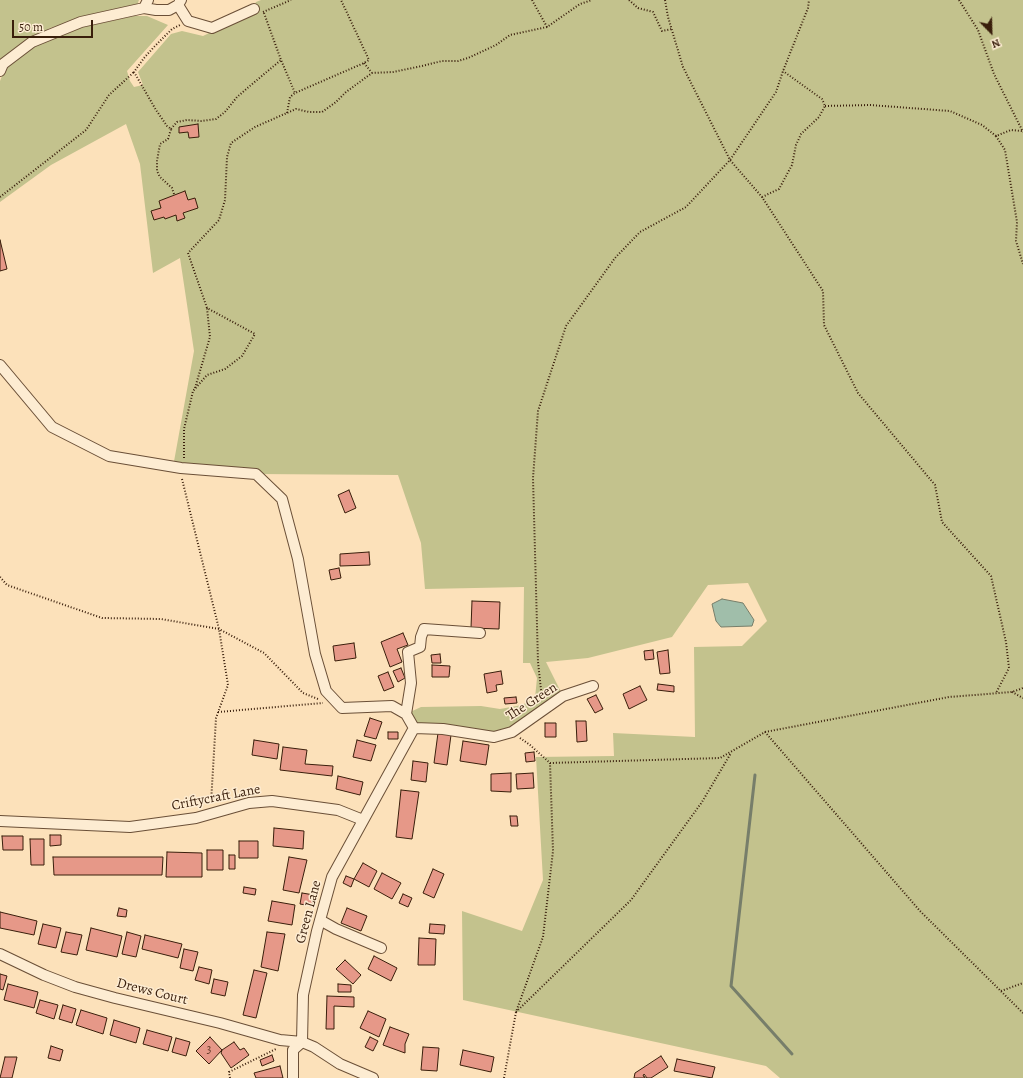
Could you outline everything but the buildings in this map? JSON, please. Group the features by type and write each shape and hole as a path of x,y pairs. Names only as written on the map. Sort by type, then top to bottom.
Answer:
{"street":[{"path":"0,71 3,64 32,42 82,22 146,4 156,10 169,10 179,3 188,21 212,28 259,10"},
{"path":"0,366 52,427 109,456 182,469 256,474 282,499 298,559 315,654 326,691 342,708 392,706 406,714 414,728"},
{"path":"406,714 411,683 408,652 420,647 424,629 480,633"},
{"name":"The Green","path":"414,728 444,729 494,737 512,732 563,696 593,686"},
{"name":"Green Lane","path":"302,1042 303,995 320,920 332,877 414,728"},
{"name":"Criftycraft Lane","path":"0,821 130,827 196,818 249,803 272,801 338,810 363,820"},
{"path":"320,920 336,929 381,948"},
{"name":"Drews Court","path":"0,954 44,975 115,998 220,1023 280,1040 302,1042"},
{"path":"293,1078 293,1050 302,1042 314,1047 340,1064 373,1078"}],"path":[{"path":"291,0 259,10 295,93"},
{"path":"287,113 290,97 295,93 369,60 341,0"},
{"path":"532,0 548,27"},
{"path":"212,814 211,804 216,718 228,686 219,629 181,476 184,429 193,391 195,389 210,337 207,308 188,253 219,220 225,200 227,157 231,143 255,127 296,109 308,112 322,112 372,73 393,72 442,61 458,61 468,58 496,45 510,35 548,27 580,4 592,0"},
{"path":"629,0 638,8 653,12 662,31 672,29"},
{"path":"665,0 683,67 730,160 762,197 823,291 824,326 858,393 935,485 942,522 991,576 1006,642 1009,668 996,693"},
{"path":"544,710 538,662 533,478 538,411 566,326 615,258 640,232 686,207 730,160 776,92 808,8 809,0"},
{"path":"959,0 978,30 994,74 1022,131"},
{"path":"0,197 86,130 109,95 134,72 144,58 172,29 188,21"},
{"path":"174,194 172,188 160,177 157,161 160,144 168,139 171,129 177,122 187,120 216,119 225,112 237,97 281,60"},
{"path":"364,63 372,73"},
{"path":"762,197 779,189 792,165 796,145 801,134 819,117 825,106 822,98 783,71"},
{"path":"134,72 156,110 167,126 171,129"},
{"path":"825,106 870,105 950,111 982,125 996,136 1005,150 1017,222 1016,241 1023,264"},
{"path":"996,136 1011,130 1022,131"},
{"path":"195,389 207,375 226,368 242,356 255,334 207,308"},
{"path":"0,577 7,586 102,618 161,619 219,629 264,653 303,693 327,702 218,712"},
{"path":"512,732 530,745 550,763 720,758 764,732 949,697 1012,692 1023,688"},
{"path":"1012,692 1023,698"},
{"path":"764,732 920,911 1023,1013"},
{"path":"516,1012 631,900 702,802 732,751"},
{"path":"504,1078 516,1012 543,937 553,851 550,763"},
{"path":"1001,991 1023,983"},
{"path":"230,1078 228,1072 281,1047 289,1041"}],"shaded area":[{"path":"0,0 139,0 137,5 50,28 22,45 0,62"},
{"path":"261,0 1023,0 1023,1078 780,1078 766,1066 463,1000 462,911 522,931 543,880 536,757 614,756 613,733 695,737 694,647 742,646 767,621 748,583 708,585 672,637 588,658 546,662 563,696 494,737 414,728 406,714 421,707 481,706 500,709 522,705 535,698 537,678 530,663 523,663 524,587 425,589 421,543 398,475 256,474 173,467 194,351 180,258 153,273 140,164 126,124 51,165 0,202 0,81 6,66 36,45 83,27 134,16 147,16 168,25 127,71 130,81 134,87 143,85 138,72 171,34 182,31 203,36 250,13 256,2"},
{"path":"722,599 743,603 754,620 752,626 721,627 716,621 712,604"}],"waterway":[{"path":"755,775 731,986 792,1054"}]}
